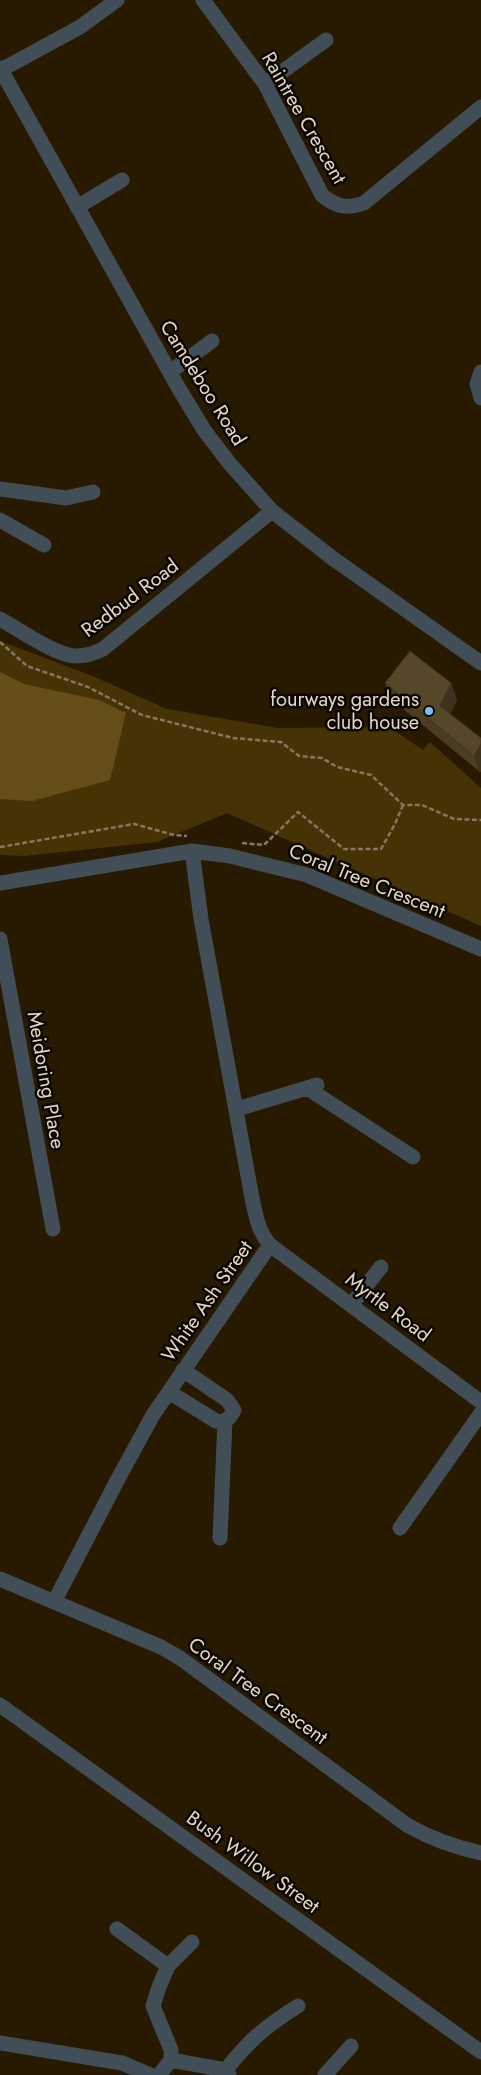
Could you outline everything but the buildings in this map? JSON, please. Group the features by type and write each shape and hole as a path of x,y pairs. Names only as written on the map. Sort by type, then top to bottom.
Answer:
{"street":[{"path":"1,69 80,27 117,0"},
{"name":"Raintree Crescent","path":"203,0 266,84 322,195 331,202 352,207 364,203 481,107"},
{"path":"266,84 326,40"},
{"name":"Camdeboo Road","path":"1,69 170,372 209,437 230,464 272,511 330,558 481,663"},
{"path":"77,207 122,180"},
{"path":"170,372 212,341"},
{"path":"481,372 477,384 481,398"},
{"path":"0,489 66,498 93,492"},
{"name":"Redbud Road","path":"0,619 64,654 76,657 91,655 104,649 272,511"},
{"path":"0,520 44,545"},
{"name":"Coral Tree Crescent","path":"0,883 192,844 230,856 307,875 481,948"},
{"name":"White Ash Street","path":"54,1602 118,1477 153,1415 270,1245 263,1237 257,1223 201,919 192,844"},
{"name":"Meidoring Place","path":"0,940 53,1229"},
{"path":"237,1109 312,1086 414,1157"},
{"name":"Myrtle Road","path":"270,1245 481,1402"},
{"path":"351,1305 381,1266"},
{"path":"168,1392 216,1420 225,1421 230,1417 234,1410 230,1404 183,1370"},
{"path":"400,1528 481,1413"},
{"path":"220,1538 225,1421"},
{"name":"Coral Tree Crescent","path":"0,1579 161,1647 180,1658 407,1824 433,1839 454,1847 481,1853"},
{"name":"Bush Willow Street","path":"0,1705 481,2052"},
{"path":"117,1929 168,1966"},
{"path":"159,2075 171,2060 171,2050 153,2006 168,1966 192,1942"},
{"path":"171,2060 227,2073 260,2032 298,2006"},
{"path":"0,2043 122,2063 150,2075"},
{"path":"326,2075 351,2046"}],"path":[{"path":"0,642 27,666 88,687 142,715 233,738 280,742 299,756 322,758 337,767 372,775 403,805 422,805 454,818 481,820"},
{"path":"237,842 264,845 298,812 344,849 380,849 395,824 403,805"},
{"path":"0,847 134,824 174,835 192,844"}],"shaded area":[{"path":"0,641 90,675 167,709 278,728 389,727 423,750 430,742 481,788 481,926 227,813 157,842 24,856 0,855"},
{"path":"0,672 24,684 99,700 126,713 110,780 32,801 0,799"}],"place":[{"name":"fourways gardens club house","path":"429,711"}]}
